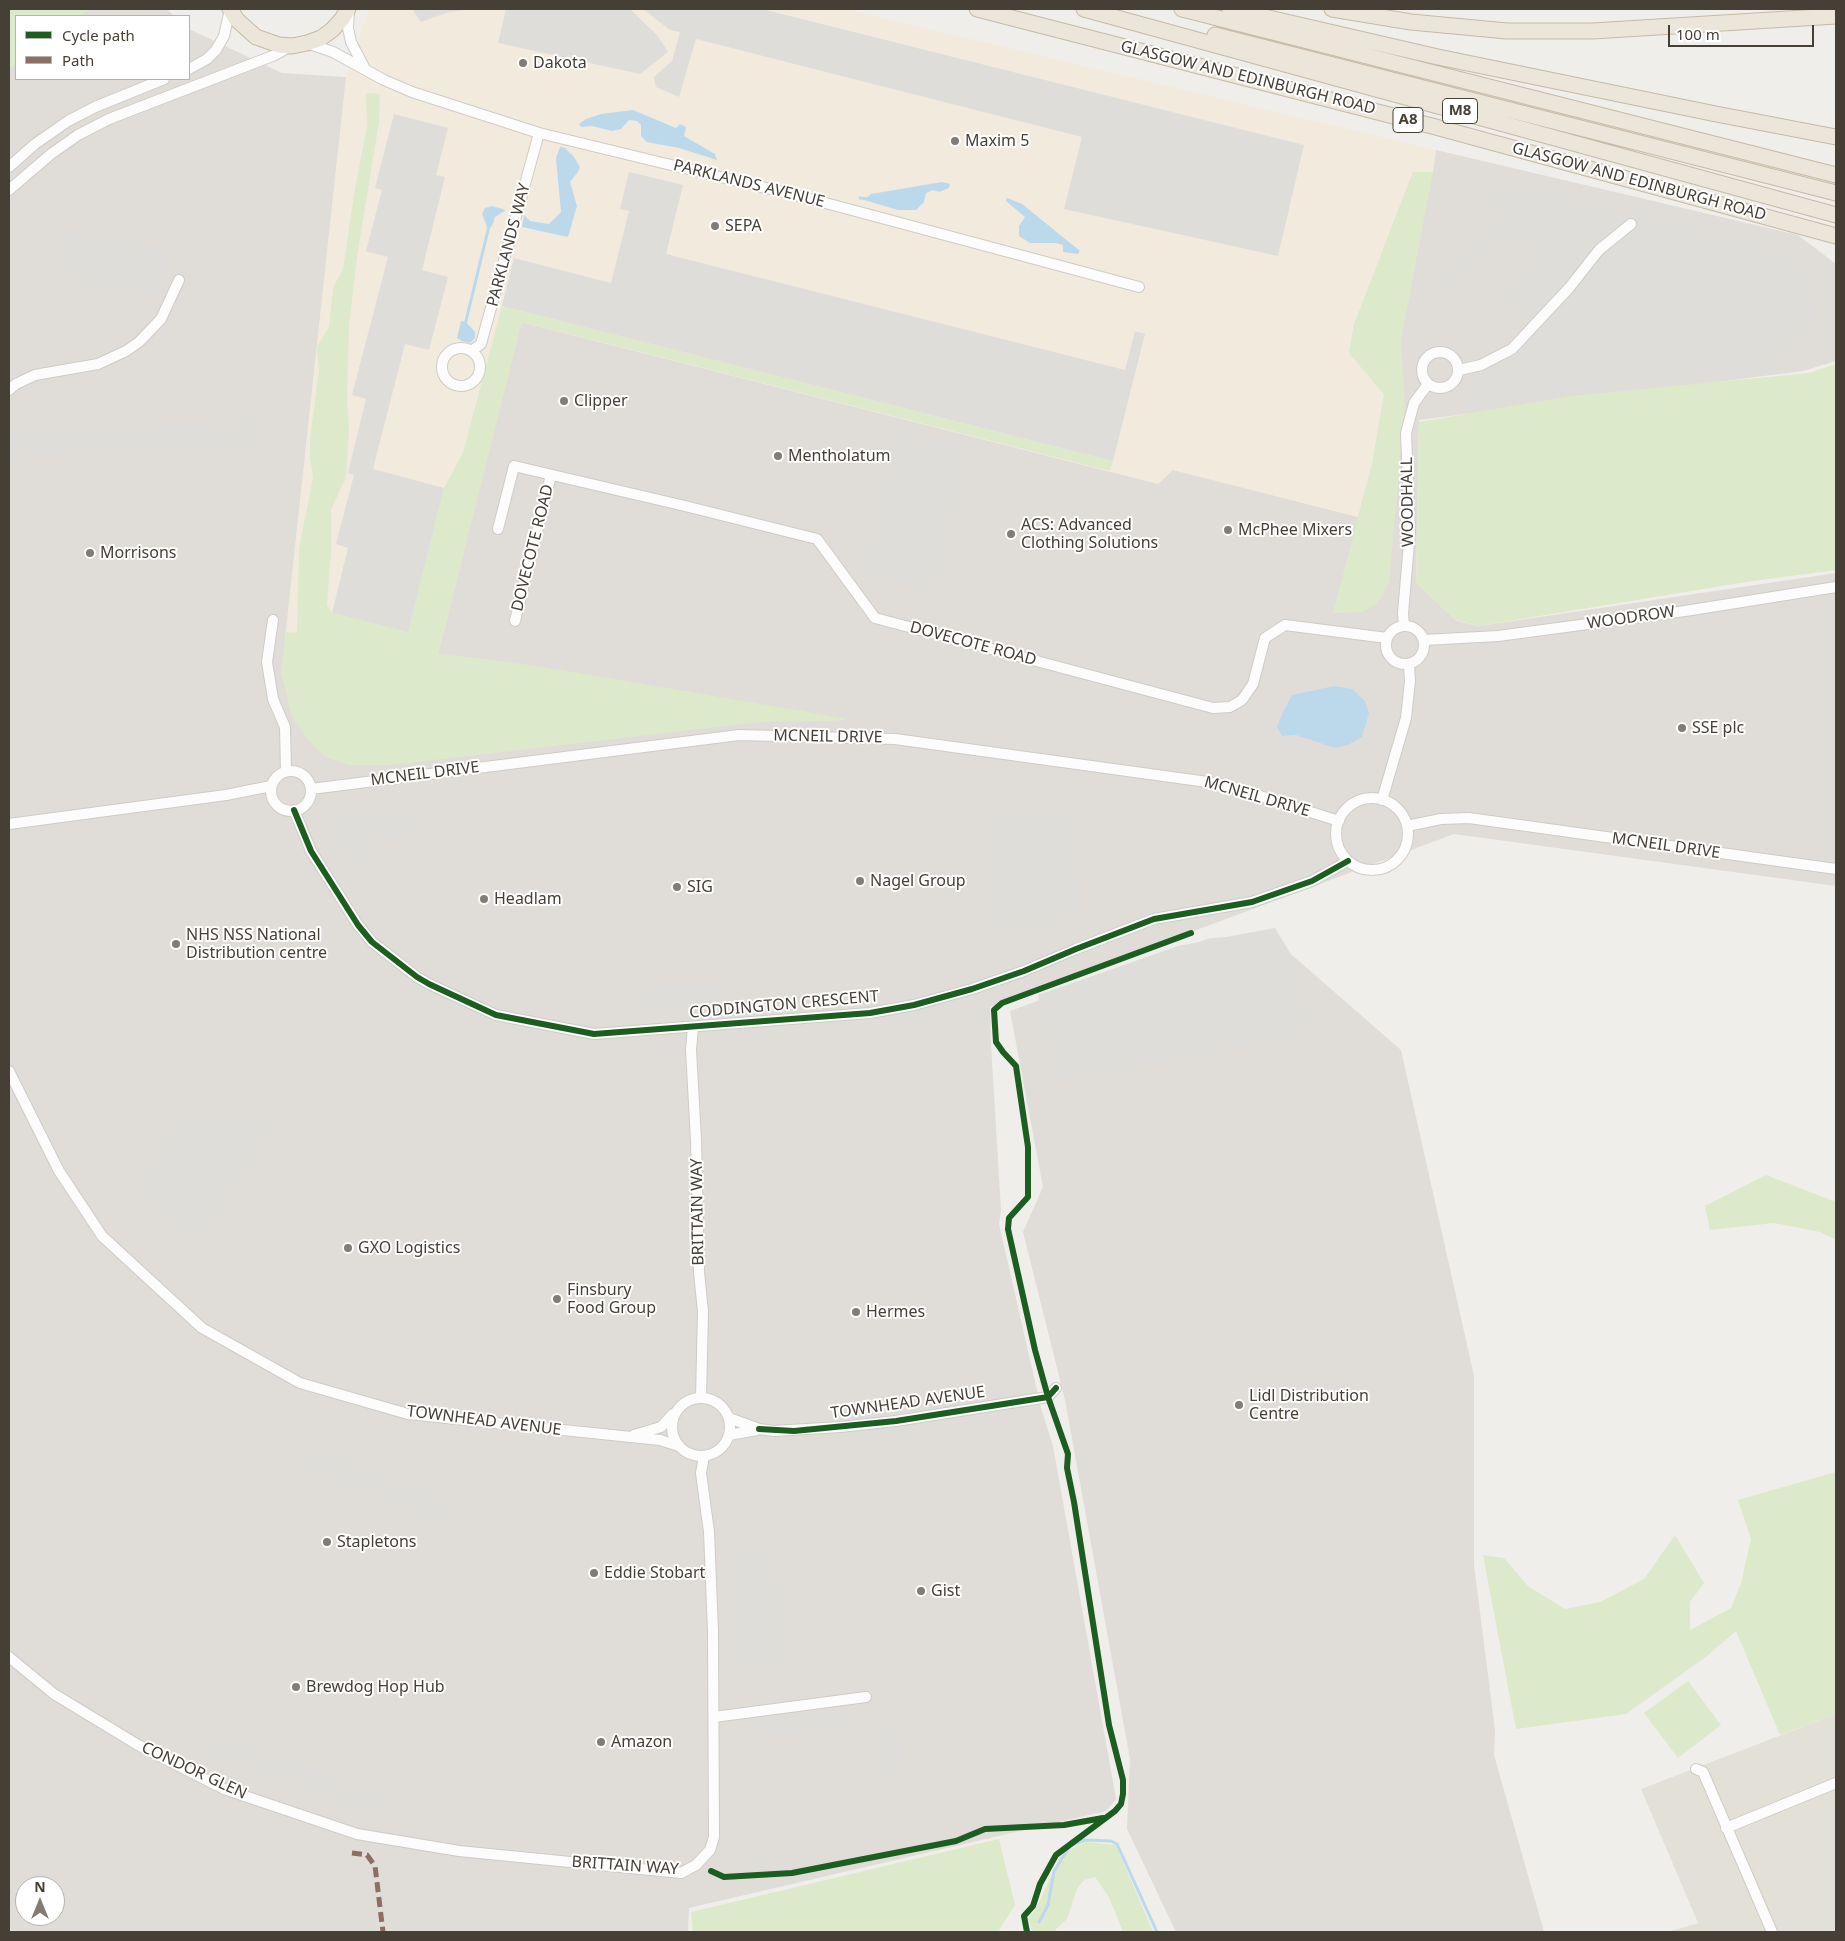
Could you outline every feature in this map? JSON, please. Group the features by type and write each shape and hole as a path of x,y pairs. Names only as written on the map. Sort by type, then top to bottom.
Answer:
{"highway":[{"path":"230,9 241,25 256,37 273,44 292,46 321,38 332,30 349,9"},
{"name":"GLASGOW AND EDINBURGH ROAD","path":"978,9 1442,128 1836,236"},
{"name":"M8","path":"1084,9 1836,215"},
{"name":"M8","path":"1113,9 1836,193"},
{"name":"M8","path":"1182,9 1836,175"},
{"path":"1230,9 1438,57 1836,137"},
{"path":"1332,9 1429,25 1516,31 1593,31 1745,20 1836,16"},
{"path":"1612,135 1648,152 1836,206"}],"street":[{"path":"190,68 207,59 216,50 224,36 230,9"},
{"path":"349,9 348,28 351,42 364,68"},
{"name":"PARKLANDS AVENUE","path":"308,43 333,52 384,80 412,92 539,132 835,205 1139,287"},
{"path":"9,190 51,154 78,135 109,119 275,55 292,46"},
{"path":"9,167 35,144 68,121 96,107 162,80"},
{"name":"PARKLANDS WAY","path":"471,351 482,344 539,132"},
{"path":"1459,370 1481,365 1512,349 1569,288 1599,250 1631,224"},
{"path":"9,390 16,384 35,375 98,364 126,351 139,342 161,319 179,280"},
{"path":"1440,352 1450,355 1457,362 1459,370 1456,379 1447,387 1436,388 1428,384 1424,379 1422,367 1425,360 1432,354 1440,352"},
{"name":"WOODHALL","path":"1404,626 1402,613 1410,532 1406,433 1414,403 1428,384"},
{"name":"DOVECOTE ROAD","path":"498,529 514,466 625,491 817,539 875,618 1214,708 1230,707 1242,700 1253,684 1265,638 1285,625 1387,638"},
{"name":"DOVECOTE ROAD","path":"515,621 551,475"},
{"name":"WOODROW","path":"1424,640 1498,636 1685,611 1836,587"},
{"path":"273,620 267,662 273,699 285,727 286,771"},
{"path":"1413,627 1418,630 1424,640 1423,652 1420,657 1409,665 1399,664 1389,656 1386,644 1387,638 1395,628 1413,627"},
{"path":"1382,800 1406,718 1410,681 1409,665"},
{"name":"MCNEIL DRIVE","path":"311,789 739,735 895,738 1222,784 1339,821"},
{"path":"286,771 298,772 304,776 311,789 310,798 304,805 294,810 284,809 275,803 272,797 271,786 276,777 286,771"},
{"path":"9,824 226,795 271,786"},
{"path":"1372,798 1382,800 1398,810 1407,826 1408,839 1404,851 1397,861 1386,868 1366,870 1356,867 1341,852 1337,842 1336,832 1339,821 1344,812 1357,802 1372,798"},
{"name":"CODDINGTON CRESCENT","path":"294,810 311,851 358,925 372,942 429,984 496,1015 594,1034 870,1013 917,1005 1024,971 1154,919 1252,902 1312,881 1348,861"},
{"name":"MCNEIL DRIVE","path":"1407,826 1441,819 1469,818 1836,869"},
{"name":"BRITTAIN WAY","path":"694,1027 691,1050 696,1140 699,1272 704,1312 700,1397"},
{"name":"TOWNHEAD AVENUE","path":"9,1071 59,1171 102,1236 202,1328 300,1383 408,1414 629,1436 660,1440 679,1446"},
{"name":"TOWNHEAD AVENUE","path":"729,1435 759,1429 794,1431 896,1421 1048,1397 1056,1388"},
{"path":"700,1397 720,1404 729,1418 729,1435 725,1443 719,1450 704,1456 694,1455 679,1446 672,1430 672,1420 676,1412 688,1400 700,1397"},
{"name":"TOWNHEAD AVENUE","path":"629,1436 661,1427 676,1412"},
{"name":"TOWNHEAD AVENUE","path":"729,1418 759,1429"},
{"name":"BRITTAIN WAY","path":"459,1851 681,1873 696,1865 710,1850 714,1837 714,1717 710,1548 701,1474 704,1456"},
{"name":"CONDOR GLEN","path":"9,1657 54,1694 138,1745 224,1789 357,1834 459,1851"},
{"path":"714,1717 866,1697"},
{"path":"1696,1770 1703,1772 1772,1932"},
{"path":"1726,1828 1836,1783"}],"shaded area":[{"path":"9,9 167,9 173,15 15,15 15,80 190,80 190,29 282,73 346,77 285,639 438,654 521,322 1158,484 1173,470 1358,517 1372,465 1384,394 1349,353 1354,325 1413,172 1433,172 1436,150 1798,235 1836,264 1836,361 1803,371 1419,420 1416,583 1457,621 1479,626 1836,573 1836,886 1454,834 990,1007 1001,1210 999,1224 1041,1408 1053,1446 1116,1799 1106,1811 689,1908 688,1932 9,1932"},
{"path":"369,9 845,9 1436,150 1433,172 1413,172 1354,325 1349,353 1384,393 1372,465 1359,517 1174,470 1158,484 522,322 437,655 285,639 346,77"},
{"path":"412,9 474,9 449,12 421,22"},
{"path":"506,9 630,9 657,35 668,52 640,74 498,43"},
{"path":"643,9 762,9 1304,145 1278,256 1064,209 1082,137 696,39 679,97 656,87 654,77 672,61 680,32 670,30"},
{"path":"394,114 448,128 436,175 445,177 422,270 448,277 429,350 405,344 373,469 444,488 408,632 332,613 348,548 336,544 354,475 348,473 366,399 352,395 388,257 366,251 382,190 375,188"},
{"path":"629,172 683,185 666,254 1125,370 1135,331 1145,334 1113,461 502,306 514,258 611,283 629,211 620,209"},
{"path":"1496,178 1594,201 1618,221 1639,210 1699,227 1715,239 1731,235 1791,254 1811,271 1817,316 1761,370 1465,408 1462,390 1473,380 1500,367 1537,326 1505,295 1539,254 1515,234 1485,258 1483,255 1446,291 1435,275 1498,218 1491,209"},
{"path":"60,230 170,250 161,297 52,278"},
{"path":"267,418 268,442 9,458 9,435"},
{"path":"895,430 968,448 934,591 861,573"},
{"path":"416,812 418,837 371,840 371,861 341,862 331,813"},
{"path":"1077,815 1080,922 988,925 984,817"},
{"path":"1275,928 1301,971 1311,1034 1051,1082 1038,995 1178,946"},
{"path":"1269,935 1401,1050 1474,1376 1474,1565 1495,1730 1494,1755 1544,1932 1176,1932 1127,1829 1130,1759 1065,1400 1023,1232 1043,1187 1010,1011 1210,938"},
{"path":"726,983 726,1009 642,1011 642,984"},
{"path":"180,1118 275,1122 195,1248 140,1186"},
{"path":"309,1448 456,1499 448,1527 301,1468"},
{"path":"758,1549 769,1551 778,1560 780,1664 731,1664 730,1568 744,1552"},
{"path":"849,1711 850,1729 741,1740 739,1722"},
{"path":"1836,1714 1836,1932 1668,1932 1698,1923 1641,1789"},
{"path":"899,1716 906,1781 882,1784 874,1719"},
{"path":"214,1730 392,1799 385,1818 204,1753"}],"green space":[{"path":"9,9 90,9 81,15 15,15 15,65 9,69"},
{"path":"366,93 380,94 379,122 357,256 349,326 347,399 349,429 346,477 331,510 331,550 327,605 332,613 408,631 444,488 463,453 502,306 1113,461 1110,471 522,322 438,654 549,668 848,719 760,722 390,765 348,765 324,756 309,741 292,716 281,672 286,632 297,633 299,548 313,478 310,439 319,371 317,347 329,327 333,288 343,269 355,188 367,127"},
{"path":"1413,172 1433,172 1401,340 1405,406 1389,582 1378,603 1363,612 1333,613 1372,465 1384,394 1349,353 1354,325"},
{"path":"1836,364 1836,570 1746,582 1479,626 1456,620 1416,583 1419,422 1572,396 1809,373"},
{"path":"1766,1175 1836,1202 1836,1240 1820,1232 1774,1223 1710,1230 1705,1206"},
{"path":"1836,1472 1836,1714 1780,1735 1736,1631 1707,1656 1626,1714 1516,1729 1483,1555 1504,1558 1528,1586 1565,1609 1600,1602 1644,1579 1675,1535 1704,1583 1690,1602 1690,1630 1731,1608 1741,1583 1751,1539 1738,1500"},
{"path":"1688,1681 1721,1725 1678,1758 1644,1713"},
{"path":"999,1839 1015,1905 998,1932 693,1932 691,1912"},
{"path":"1086,1842 1116,1845 1153,1932 1123,1932 1109,1897 1095,1877 1084,1880 1077,1889 1067,1919 1056,1929 1056,1932 1033,1932 1028,1919 1037,1907 1060,1857 1072,1848"}],"water":[{"path":"633,110 676,128 680,124 686,127 684,136 715,154 717,160 679,148 647,142 641,136 641,125 637,121 629,120 621,129 612,131 592,126 581,127 579,124 586,119 601,114"},
{"path":"560,147 565,148 574,157 580,167 570,182 577,206 568,237 522,227 524,215 530,221 549,224 561,212 556,158"},
{"path":"942,182 950,184 949,188 939,192 933,190 926,193 924,202 916,210 898,210 864,200 871,194"},
{"path":"1007,198 1022,204 1080,251 1078,254 1063,252 1063,245 1056,243 1030,243 1019,236 1019,226 1025,217 1006,201"},
{"path":"492,206 506,210 495,217 492,226 488,229 482,214 485,208"},
{"path":"461,321 466,322 475,332 475,338 470,343 457,338"},
{"path":"1334,686 1352,689 1365,701 1369,713 1362,737 1348,745 1335,748 1296,735 1282,736 1277,727 1292,695"}],"waterway":[{"path":"860,198 868,199"},
{"path":"465,325 489,226"},
{"path":"1039,1922 1048,1905 1054,1871 1070,1846 1085,1840 1111,1841 1117,1844 1157,1932"}],"marked path":[{"path":"352,1853 367,1855 375,1866 383,1932"}],"cycle path":[{"path":"294,810 311,851 358,925 372,942 417,977 496,1015 594,1034 870,1013 914,1005 972,989 1024,971 1154,919 1252,902 1312,881 1348,861"},
{"path":"1027,1932 1024,1916 1033,1906 1040,1884 1056,1855 1115,1811 1121,1804 1123,1780 1109,1725 1067,1468 1068,1454 1048,1397 1035,1350 1008,1229 1009,1218 1028,1197 1028,1147 1016,1066 996,1042 994,1010 1002,1003 1191,933"},
{"path":"759,1429 794,1431 896,1421 1048,1397 1056,1388"},
{"path":"711,1871 724,1877 792,1873 956,1841 985,1829 1064,1825 1103,1818"}],"place":[{"name":"Dakota","path":"523,63"},
{"name":"Maxim 5","path":"955,141"},
{"name":"SEPA","path":"715,226"},
{"name":"Clipper","path":"564,401"},
{"name":"Mentholatum","path":"778,456"},
{"name":"McPhee Mixers","path":"1228,530"},
{"name":"ACS: Advanced Clothing Solutions","path":"1011,534"},
{"name":"Morrisons","path":"90,553"},
{"name":"SSE plc","path":"1682,728"},
{"name":"Nagel Group","path":"860,881"},
{"name":"SIG","path":"677,887"},
{"name":"Headlam","path":"484,899"},
{"name":"NHS NSS National Distribution centre","path":"176,944"},
{"name":"GXO Logistics","path":"348,1248"},
{"name":"Finsbury Food Group","path":"557,1299"},
{"name":"Hermes","path":"856,1312"},
{"name":"Lidl Distribution Centre","path":"1239,1405"},
{"name":"Stapletons","path":"327,1542"},
{"name":"Eddie Stobart","path":"594,1573"},
{"name":"Gist","path":"921,1591"},
{"name":"Brewdog Hop Hub","path":"296,1687"},
{"name":"Amazon","path":"601,1742"}]}
